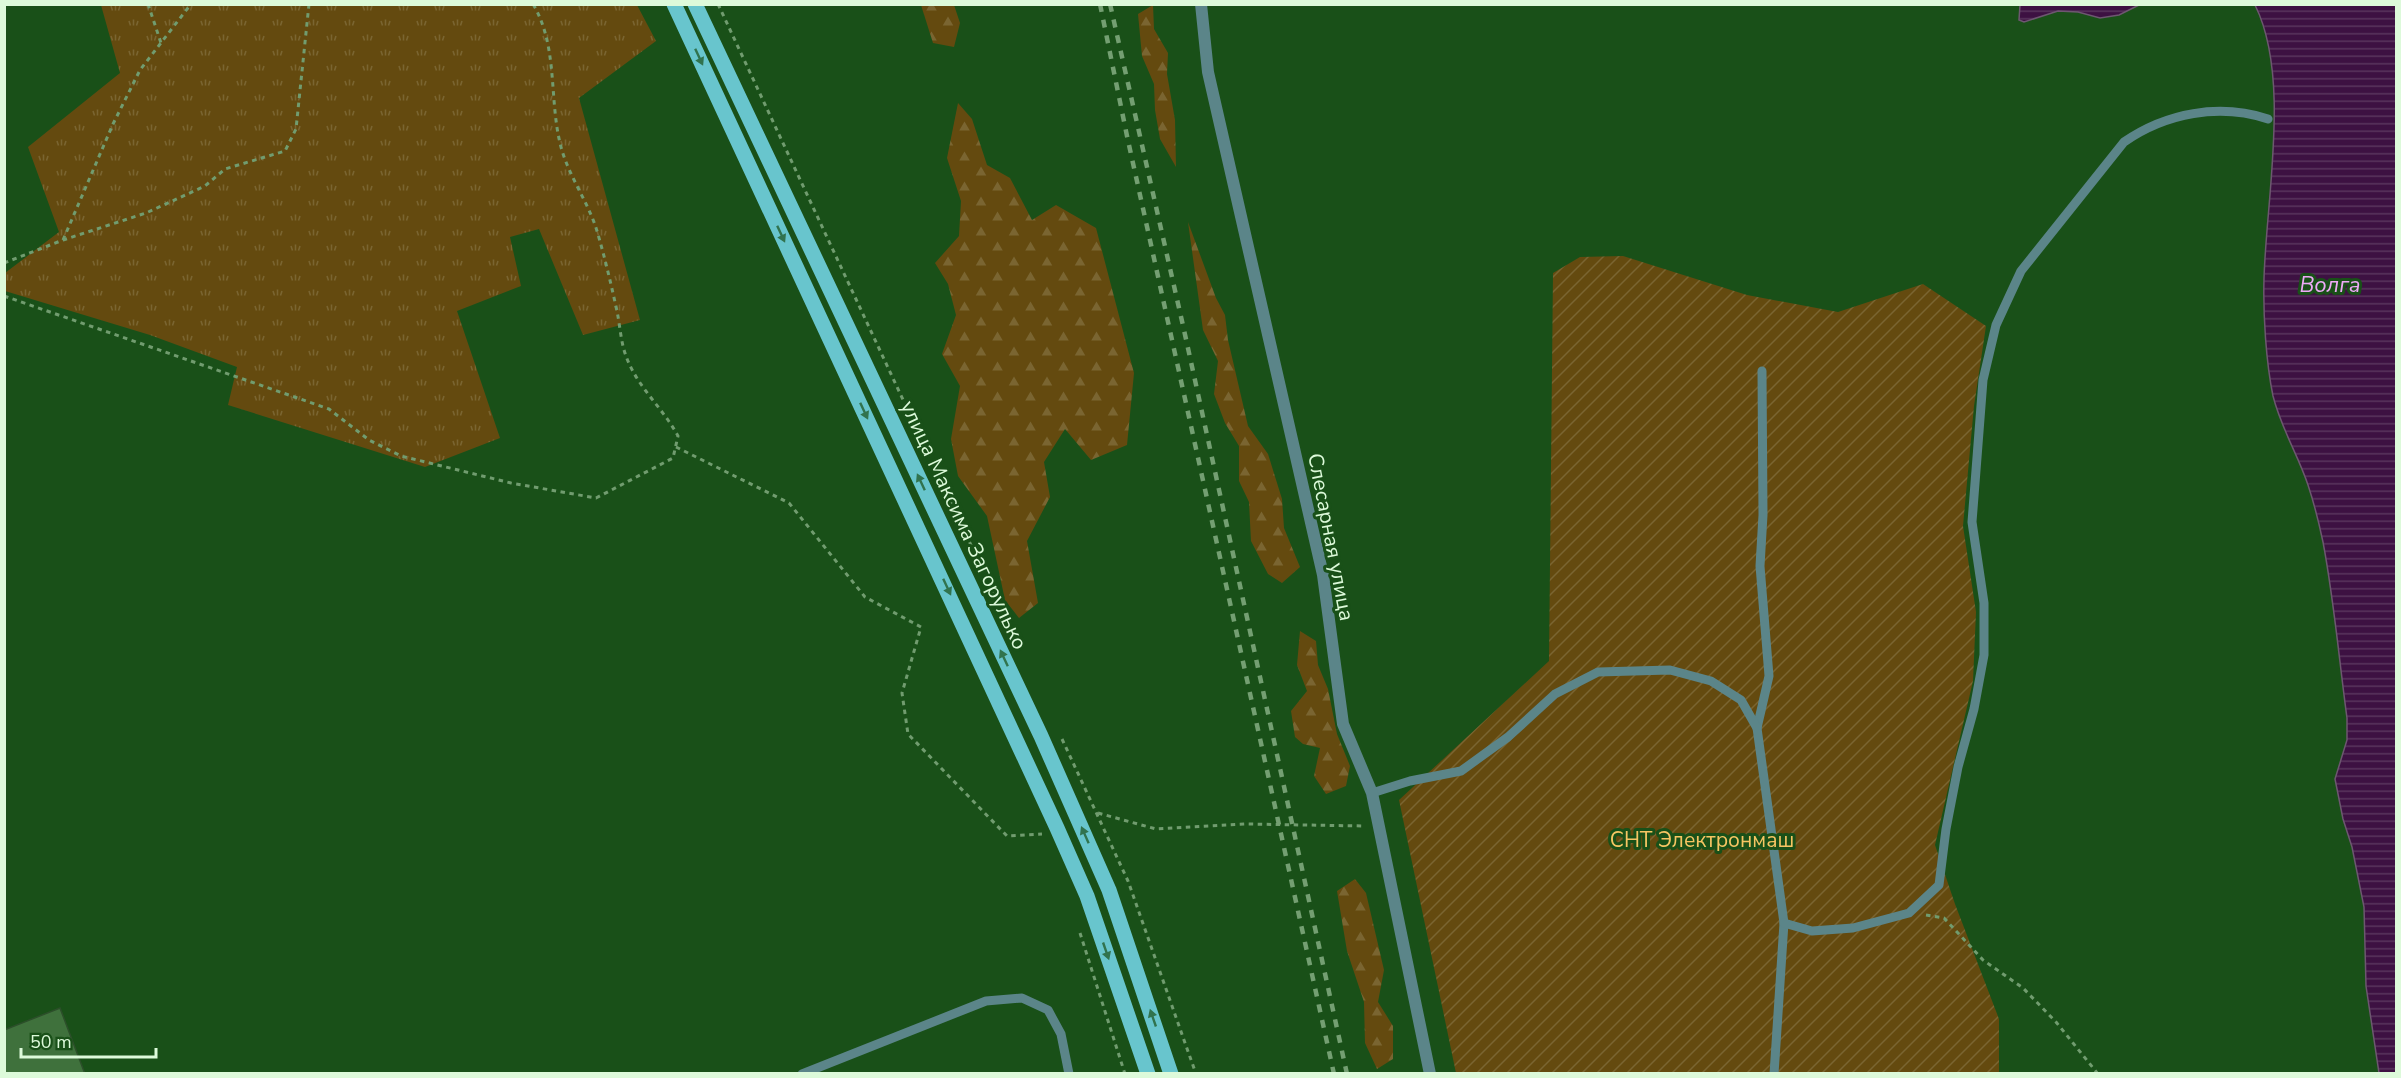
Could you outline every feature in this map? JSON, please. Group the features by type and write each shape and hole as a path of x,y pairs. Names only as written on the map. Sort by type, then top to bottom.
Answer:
{"main road":[{"name":"улица Максима Загорулько","path":"674,4 1053,818 1087,896 1148,1074"},
{"name":"улица Максима Загорулько","path":"695,4 1046,746 1108,890 1171,1074"}],"street":[{"name":"Слесарная улица","path":"1200,4 1208,72 1323,575 1343,724 1372,793 1430,1074"}],"lane":[{"path":"1784,923 1812,931 1853,928 1909,913 1939,885 1946,830 1958,767 1974,709 1984,655 1983,603 1972,522 1983,380 1996,325 2021,271 2124,142 2142,129 2207,110 2244,113 2268,119"},
{"path":"1762,371 1763,515 1760,566 1769,676 1757,728 1784,923 1774,1074"},
{"path":"1372,793 1410,781 1461,771 1508,737 1555,694 1598,672 1670,670 1711,681 1741,700 1757,728"},
{"path":"802,1074 986,1001 1022,998 1048,1011 1061,1034 1070,1074"}],"path":[{"path":"148,4 161,43"},
{"path":"63,240 113,124 140,70 190,4"},
{"path":"4,263 63,240 146,213 205,186 225,169 285,151 296,129 309,4"},
{"path":"4,296 329,408 369,440 401,456 511,483 596,498 673,458 678,436 670,421 644,391 626,356 610,278 596,228 568,167 560,142 551,60 542,19 533,4"},
{"path":"676,447 789,503 865,597 921,627 902,693 908,734 1007,836 1042,834"},
{"path":"1096,812 1156,829 1246,824 1378,826"},
{"path":"1037,824 1046,844"},
{"path":"1909,913 1944,918 1983,960 2023,988 2056,1022 2098,1074"},
{"path":"1079,927 1125,1074"}],"green space":[{"path":"101,5 637,5 656,41 579,98 640,320 583,335 539,229 510,237 521,286 457,311 500,438 425,467 228,405 237,367 150,335 5,291 5,273 59,232 28,147 120,73"},
{"path":"921,5 954,5 960,23 954,47 933,43"},
{"path":"1153,5 1154,29 1168,53 1167,74 1175,120 1176,167 1160,139 1155,110 1154,84 1142,56 1138,14"},
{"path":"958,103 972,119 987,165 1010,178 1032,220 1056,205 1096,228 1134,373 1127,445 1091,460 1065,429 1044,462 1050,497 1027,541 1038,603 1019,618 1005,600 987,516 958,476 951,439 960,386 942,354 956,315 948,284 935,263 959,236 961,201 947,158"},
{"path":"1188,222 1216,298 1225,315 1228,340 1248,426 1268,454 1282,499 1284,528 1300,567 1282,583 1268,574 1251,541 1249,502 1239,481 1239,446 1225,423 1214,394 1218,361 1203,330"},
{"name":"СНТ Электронмаш","path":"1623,256 1747,295 1838,312 1923,284 1986,326 1974,406 1963,526 1976,612 1973,681 1935,845 1999,1019 1999,1073 1456,1073 1399,800 1549,661 1553,273 1580,257"},
{"path":"1300,631 1316,641 1318,665 1328,689 1337,734 1350,766 1346,786 1326,794 1314,776 1320,748 1303,744 1295,737 1291,711 1307,691 1297,665"},
{"path":"1355,879 1366,893 1384,970 1378,1002 1393,1026 1393,1059 1377,1069 1365,1043 1364,1002 1347,951 1337,891"}],"water":[{"path":"2020,4 2139,5 2119,15 2100,18 2078,12 2058,11 2024,22 2019,20"},
{"name":"Волга","path":"2255,5 2396,5 2396,1073 2379,1073 2366,986 2364,907 2335,779 2347,740 2347,718 2323,542 2308,485 2276,408 2268,368 2264,279 2272,176 2274,102 2272,67 2266,34"}],"building":[{"path":"60,1008 85,1074 4,1074 4,1030"}],"railway":[{"path":"1100,4 1127,136 1334,1074"},
{"path":"1110,4 1347,1074"}]}
